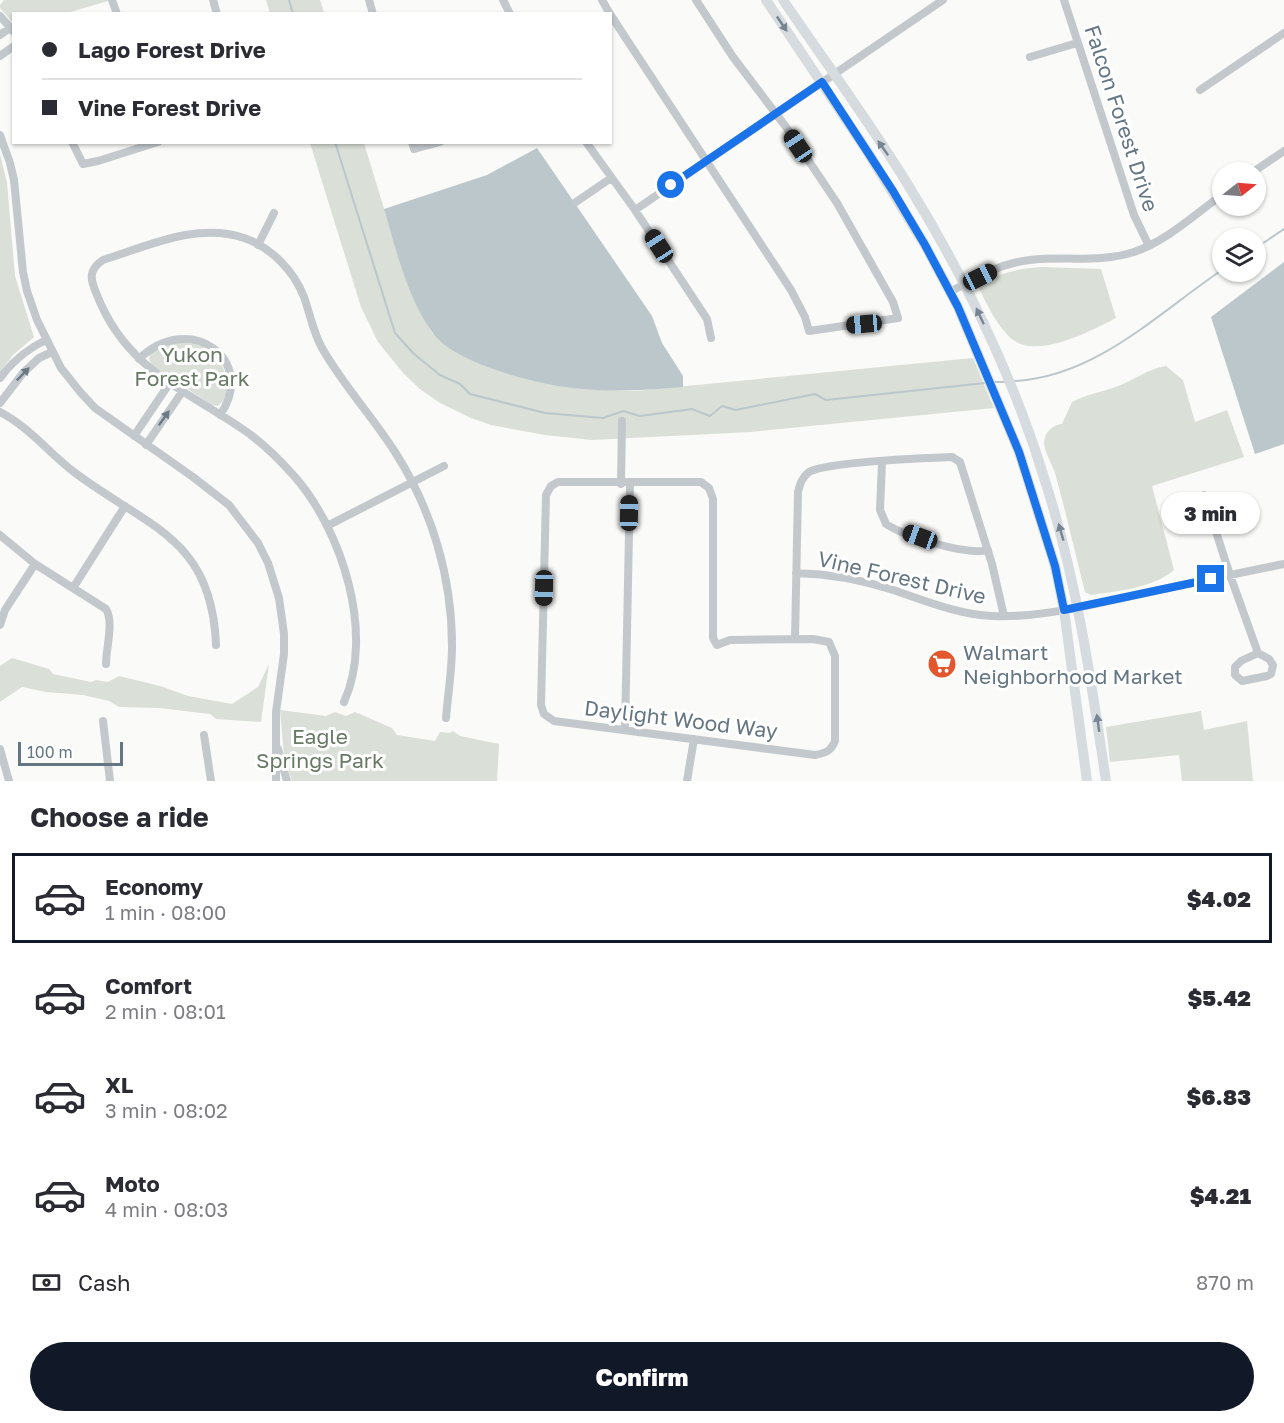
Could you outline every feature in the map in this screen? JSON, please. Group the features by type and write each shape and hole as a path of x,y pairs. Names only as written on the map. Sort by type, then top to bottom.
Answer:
{"main road":[{"path":"766,0 885,178 925,245 950,292 1020,456 1055,566 1064,610 1087,781"},
{"path":"783,0 898,169 940,239 964,284 1014,394 1063,538 1089,663 1106,781"},
{"path":"885,178 898,169"},
{"path":"1020,456 1035,451"}],"street":[{"path":"612,17 791,290 805,317 809,331 898,318 893,302 837,203 776,114 733,57 696,0"},
{"path":"635,210 943,0"},
{"name":"Falcon Forest Drive","path":"1064,0 1134,215 1149,246"},
{"path":"0,16 12,30 0,35"},
{"path":"1200,90 1284,33"},
{"path":"1030,57 1077,43"},
{"path":"0,135 14,180 23,272 32,305 52,352 81,393 115,423 229,505 258,543 268,563 279,598 284,634 284,654 275,731 276,781"},
{"path":"73,144 82,164 152,144"},
{"path":"587,144 635,210 707,319 711,338"},
{"path":"1266,163 1284,151"},
{"path":"576,202 611,178"},
{"path":"950,292 996,269 1017,262 1049,259 1099,259 1123,255 1149,246 1212,202"},
{"path":"258,245 274,213"},
{"path":"344,702 351,687 354,672 354,610 343,565 327,526 296,478 272,453 242,429 169,384 124,344 105,314 93,285 92,272 95,266 103,260 185,235 215,232 246,238 269,252 291,272 304,297 320,344 333,367 384,435 413,481 432,527 447,588 452,647 446,718"},
{"path":"139,358 159,344 176,338 203,342 213,348 224,361 231,381 228,403 220,416"},
{"path":"0,378 18,358 33,346 46,340"},
{"path":"0,402 39,358 52,352"},
{"path":"134,436 169,384"},
{"path":"146,445 182,392"},
{"path":"0,412 27,430 64,465 165,533 180,546 202,577 210,598 215,619 216,645"},
{"path":"622,421 626,484 625,730"},
{"path":"626,484 697,482 710,488 713,499 712,633 717,645 730,640 795,639 797,501 800,484 804,477 810,472 825,467 956,458 963,467 988,550 1004,616"},
{"path":"882,462 880,510 883,519 890,526 967,552 988,550"},
{"path":"327,526 444,466"},
{"name":"Daylight Wood Way","path":"626,484 558,482 551,486 546,495 541,705 544,714 554,721 815,755 826,753 835,741 835,656 832,646 824,640 795,639"},
{"path":"1204,495 1258,653 1271,662 1273,670 1271,674 1242,681 1238,679 1234,672 1237,664 1258,653"},
{"path":"73,588 125,506"},
{"path":"0,535 35,564 106,609 111,620 106,646 106,664"},
{"path":"0,625 5,610 35,564"},
{"name":"Vine Forest Drive","path":"796,573 843,577 967,613 1004,616 1064,610 1284,564"},
{"path":"103,721 110,781"},
{"path":"275,731 282,768 287,781"},
{"path":"204,735 211,781"},
{"path":"687,781 694,739"},
{"path":"0,749 9,781"}],"green space":[{"path":"4,0 108,0 70,12 12,12 12,22 0,5"},
{"path":"266,0 320,0 324,12 270,12"},
{"path":"310,144 364,144 404,274 432,333 485,366 531,380 581,389 635,391 973,358 994,408 750,432 592,440 545,435 491,425 440,403 404,374 378,342 361,307"},
{"path":"0,154 7,183 15,276 34,337 13,355 0,372"},
{"path":"1042,267 1101,269 1116,318 1081,335 1052,344 1038,346 1015,341 998,323 977,284 1009,272"},
{"name":"Yukon Forest Park","path":"177,342 194,344 216,356 224,370 227,386 226,394 218,406 212,405 151,365 149,358 151,352"},
{"path":"1166,366 1183,380 1195,422 1227,410 1244,457 1152,486 1174,570 1146,585 1091,595 1085,592 1055,473 1044,446 1046,435 1052,428 1062,424 1072,402"},
{"path":"12,658 49,669 53,674 91,682 96,680 108,682 119,676 160,686 188,696 232,704 258,687 269,664 261,722 216,719 210,714 159,708 119,707 109,701 83,695 46,692 22,687 0,702 0,666"},
{"name":"Eagle Springs Park","path":"280,710 326,716 335,712 346,716 355,712 392,728 397,735 435,741 440,732 453,731 460,736 499,744 497,781 292,781 284,755"},
{"path":"1201,711 1204,730 1247,721 1253,781 1182,781 1179,755 1110,762 1106,727"}],"shaded area":[{"path":"537,148 652,316 662,343 683,376 683,387 596,390 566,387 501,372 479,364 443,344 423,318 403,272 384,209 487,175"},
{"path":"1284,262 1284,444 1255,454 1211,317 1257,282 1266,282 1266,276"}],"waterway":[{"path":"289,0 292,12"},
{"path":"336,144 395,333 414,354 440,375 460,384 470,394 545,413 603,418 623,411 640,416 692,409 710,416 722,406 736,410 815,394 826,400 985,383"},
{"path":"1266,241 1284,229"},
{"path":"1014,381 1044,377 1072,368 1099,355 1150,323 1212,277"},
{"path":"993,382 1005,382"}],"place":[{"name":"Walmart Neighborhood Market","path":"942,664"}],"route":[{"path":"671,185 822,82 893,191 958,307 1019,452 1055,566 1064,610 1211,579"}]}
